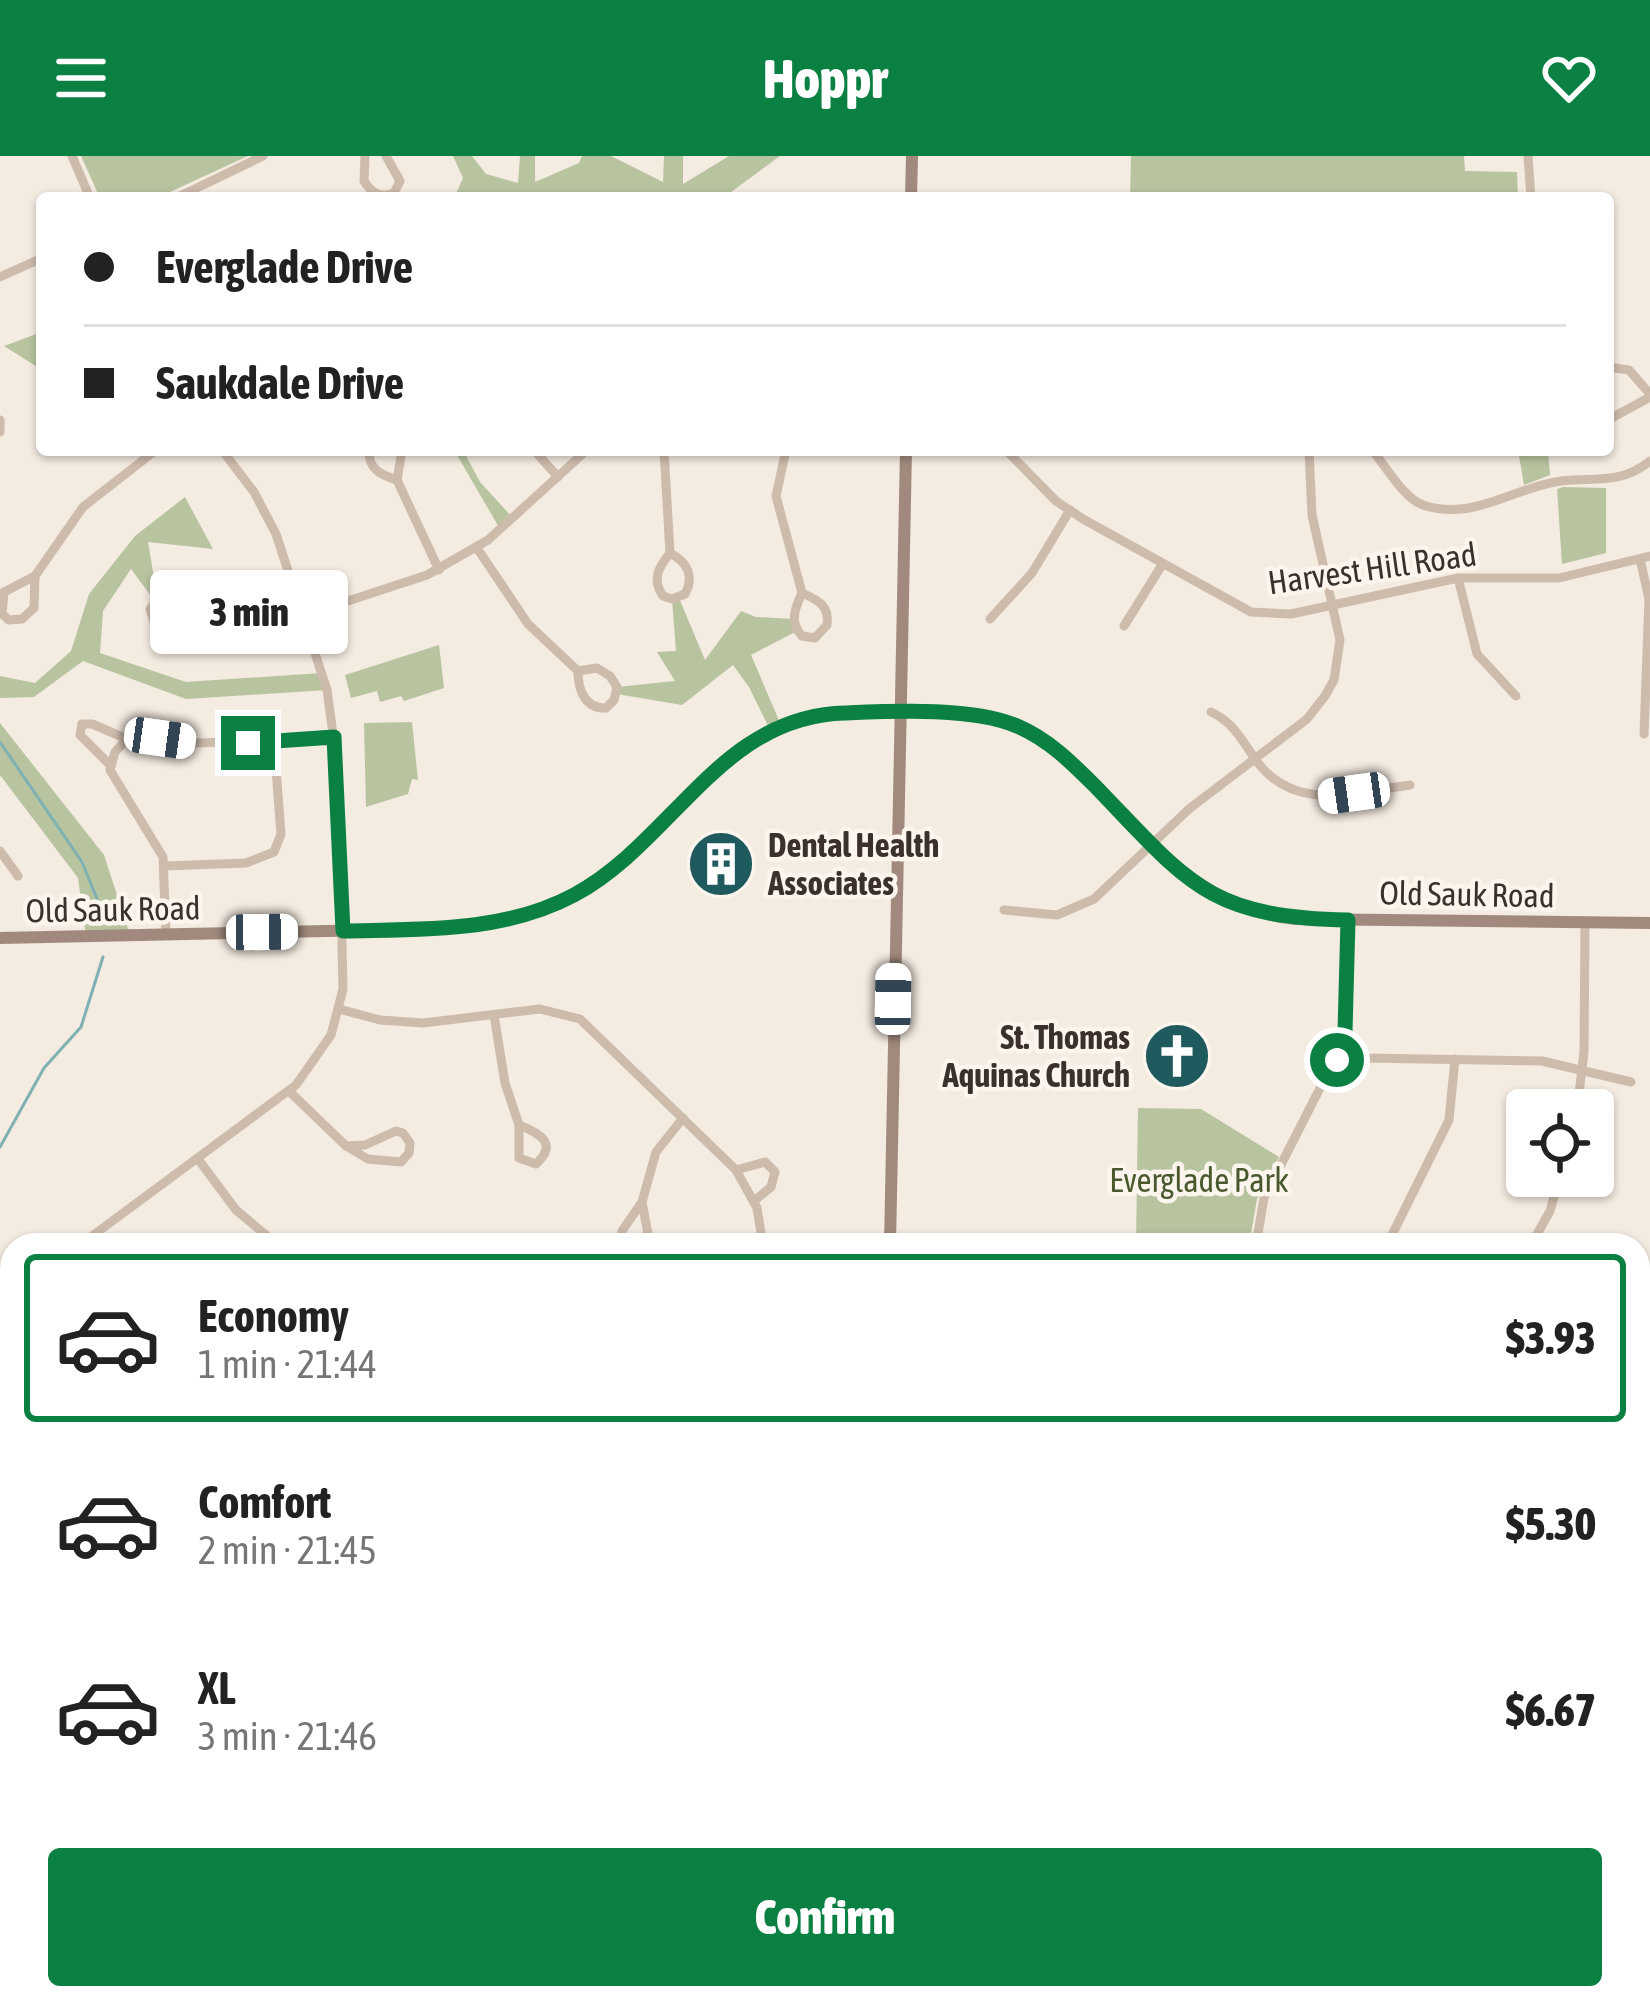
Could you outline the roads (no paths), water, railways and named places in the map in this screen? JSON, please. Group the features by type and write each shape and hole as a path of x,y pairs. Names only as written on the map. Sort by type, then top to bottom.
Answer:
{"street":[{"path":"72,156 87,192"},
{"path":"188,192 263,156"},
{"path":"365,156 364,181 373,192"},
{"path":"386,156 399,173 394,192"},
{"path":"911,192 912,156"},
{"path":"1528,156 1531,192"},
{"path":"0,277 36,261"},
{"path":"1614,368 1629,370 1650,395 1614,416"},
{"path":"0,420 0,432"},
{"path":"35,576 34,608 22,620 10,620 2,614 4,592 35,576 83,507 149,456"},
{"path":"96,1233 290,1090 319,1055 339,1009 343,931 334,737 327,690 265,510 226,456"},
{"path":"369,456 377,472 398,480"},
{"path":"401,456 398,480 439,570"},
{"path":"539,456 558,477"},
{"path":"200,621 186,629 170,630 154,622 150,609 157,596 171,593 183,599 200,621 232,630 255,630 439,570 477,548 581,456"},
{"path":"664,456 670,553 656,583 663,596 672,599 685,594 690,577 685,564 670,553"},
{"path":"785,456 776,496 802,593 794,612 795,626 802,636 815,638 827,625 826,610 802,593"},
{"path":"890,1233 906,456"},
{"name":"Harvest Hill Road","path":"1012,456 1070,510 1251,611 1292,614 1458,578 1559,578 1645,557"},
{"path":"1004,910 1057,915 1081,907 1115,883 1189,809 1307,719 1334,680 1340,640 1312,515 1309,456"},
{"path":"1377,456 1412,497 1426,506 1492,505 1562,481 1620,478 1650,461"},
{"path":"990,619 1032,573 1070,510"},
{"path":"477,548 527,624 578,671 583,696 598,708 610,705 617,687 610,676 597,668 578,671"},
{"path":"1644,734 1645,557"},
{"path":"1124,626 1162,565"},
{"path":"1458,578 1477,654 1516,696"},
{"path":"1211,712 1226,718 1283,788 1307,796 1410,785"},
{"name":"Old Sauk Road","path":"0,938 228,933 329,936 343,931 474,926 546,908 612,869 725,760 760,735 812,716 900,713 990,718 1030,732 1078,769 1152,846 1202,889 1242,908 1285,918 1650,923"},
{"path":"110,766 87,745 79,728 92,724 127,739 274,743 334,737"},
{"path":"127,739 115,752 112,778 158,846 165,866 166,934"},
{"path":"165,866 246,863 274,852 281,834 274,743"},
{"path":"0,851 18,876"},
{"path":"1258,1233 1264,1198 1340,1052 1348,920"},
{"path":"1580,1089 1585,923"},
{"path":"339,1009 380,1020 423,1023 553,1010 580,1019 736,1171 754,1202 761,1233"},
{"path":"494,1015 505,1083 519,1125"},
{"path":"1340,1052 1365,1058 1542,1061 1631,1082"},
{"path":"1393,1233 1449,1120 1454,1059"},
{"path":"290,1090 346,1146 368,1159 395,1163 406,1159 410,1143 396,1131 346,1146"},
{"path":"622,1233 642,1202 656,1152 683,1118"},
{"path":"198,1159 236,1210 264,1233"},
{"path":"736,1171 765,1162 776,1172 771,1187 754,1202"},
{"path":"1538,1233 1554,1197"},
{"path":"642,1202 648,1233"}],"waterway":[{"path":"0,742 82,862 102,911"},
{"path":"0,1147 44,1068 81,1027 103,957"}],"place":[{"name":"Dental Health Associates","path":"721,864"},
{"name":"St. Thomas Aquinas Church","path":"1177,1056"}],"park label":[{"name":"Everglade Park","path":"1199,1180"}]}
